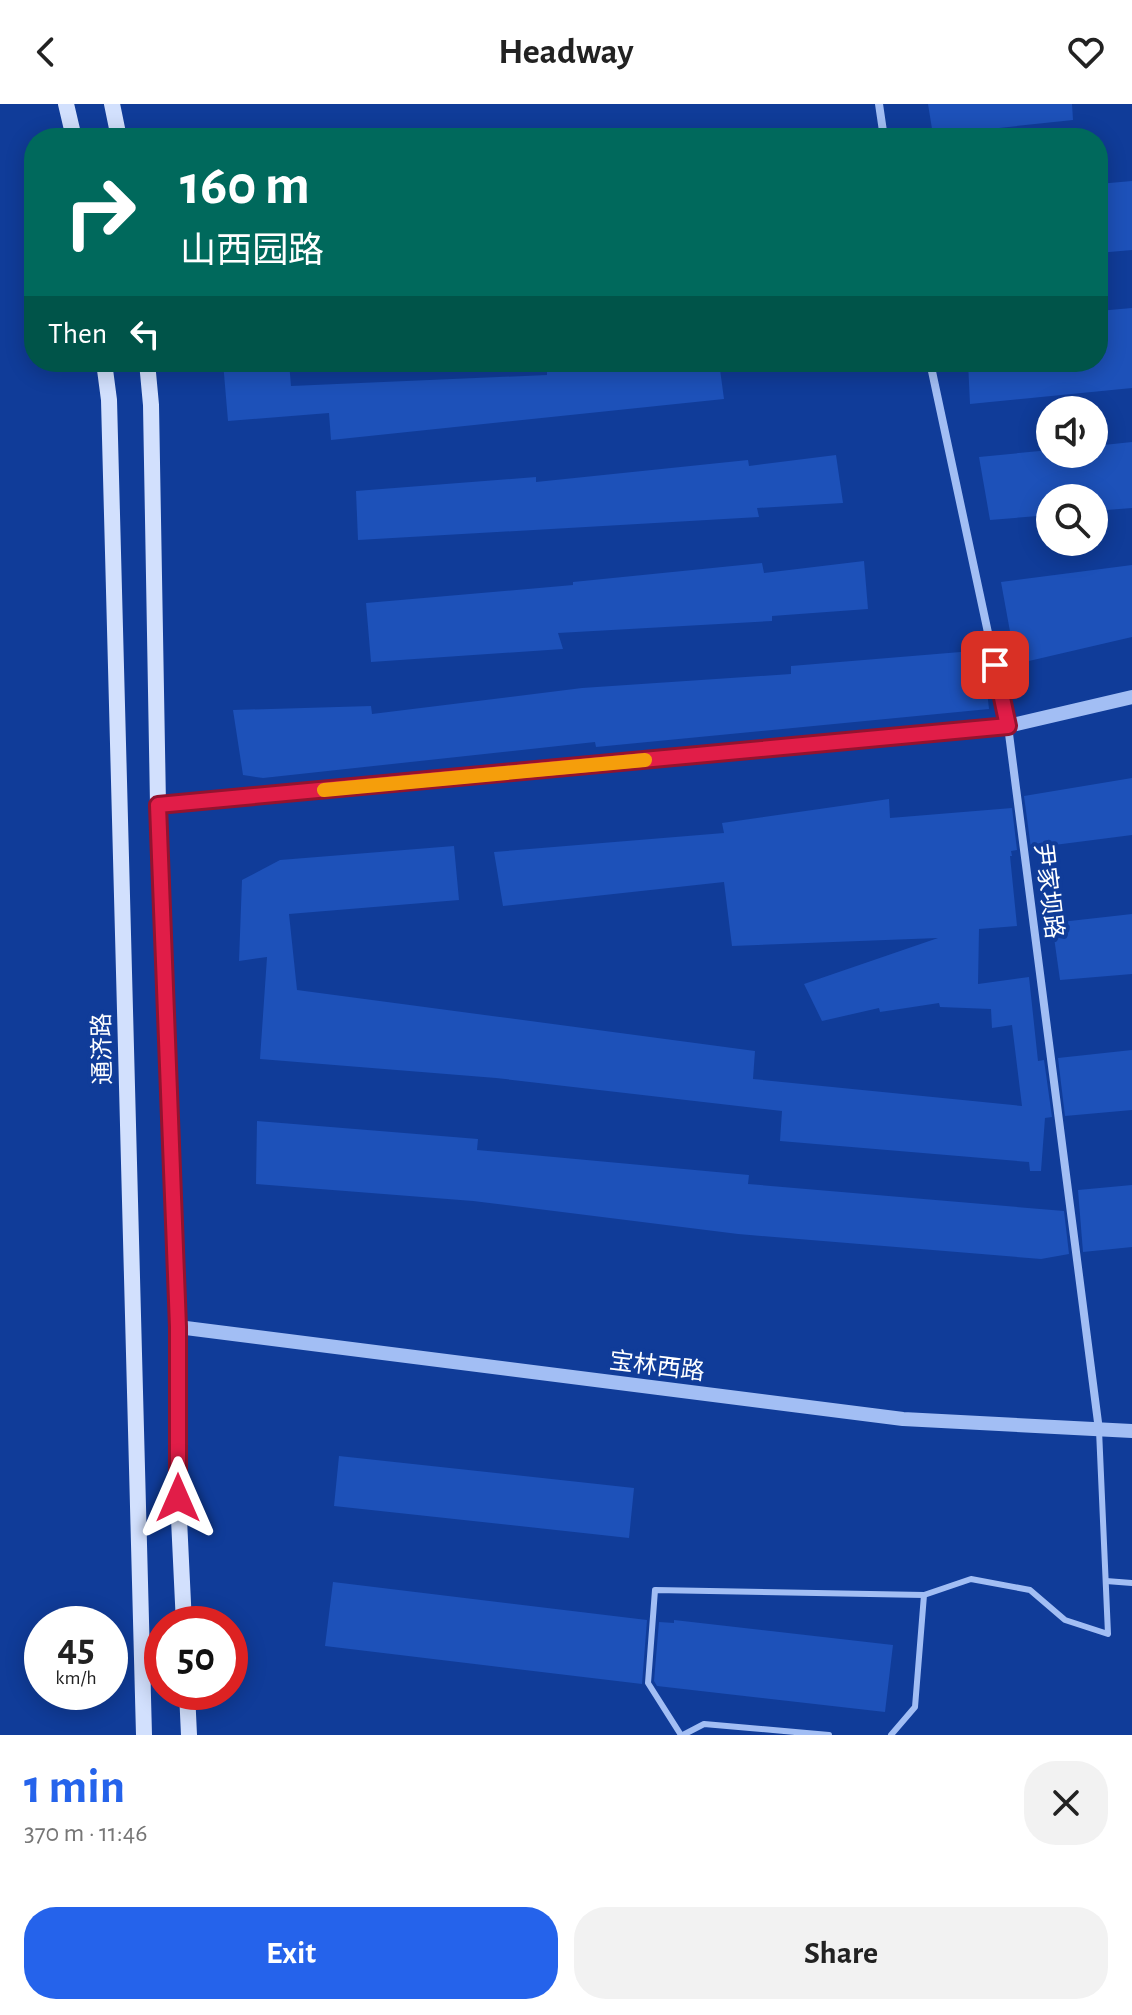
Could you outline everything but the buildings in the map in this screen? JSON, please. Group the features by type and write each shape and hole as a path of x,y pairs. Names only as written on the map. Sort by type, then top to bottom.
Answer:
{"main road":[{"path":"66,104 72,128"},
{"path":"112,104 117,128"},
{"name":"通济路","path":"105,372 109,400 144,1735"},
{"path":"148,372 158,805 178,1327 178,1498 183,1606"},
{"path":"188,1710 189,1735"}],"street":[{"path":"879,104 883,128"},
{"name":"尹家坝路","path":"932,372 1008,726 1099,1430"},
{"path":"158,805 1008,726 1132,697"},
{"name":"宝林西路","path":"178,1327 903,1419 1132,1431"}],"lane":[{"path":"829,1735 704,1724 682,1735 648,1683 655,1590 924,1595 971,1579 1030,1590 1065,1620 1108,1634 1099,1430"},
{"path":"1106,1581 1132,1583"},
{"path":"891,1735 915,1707 924,1595"}],"slow traffic":[{"path":"324,790 645,760"}],"route":[{"path":"178,1498 178,1327 158,805 1008,726 995,665"}]}
